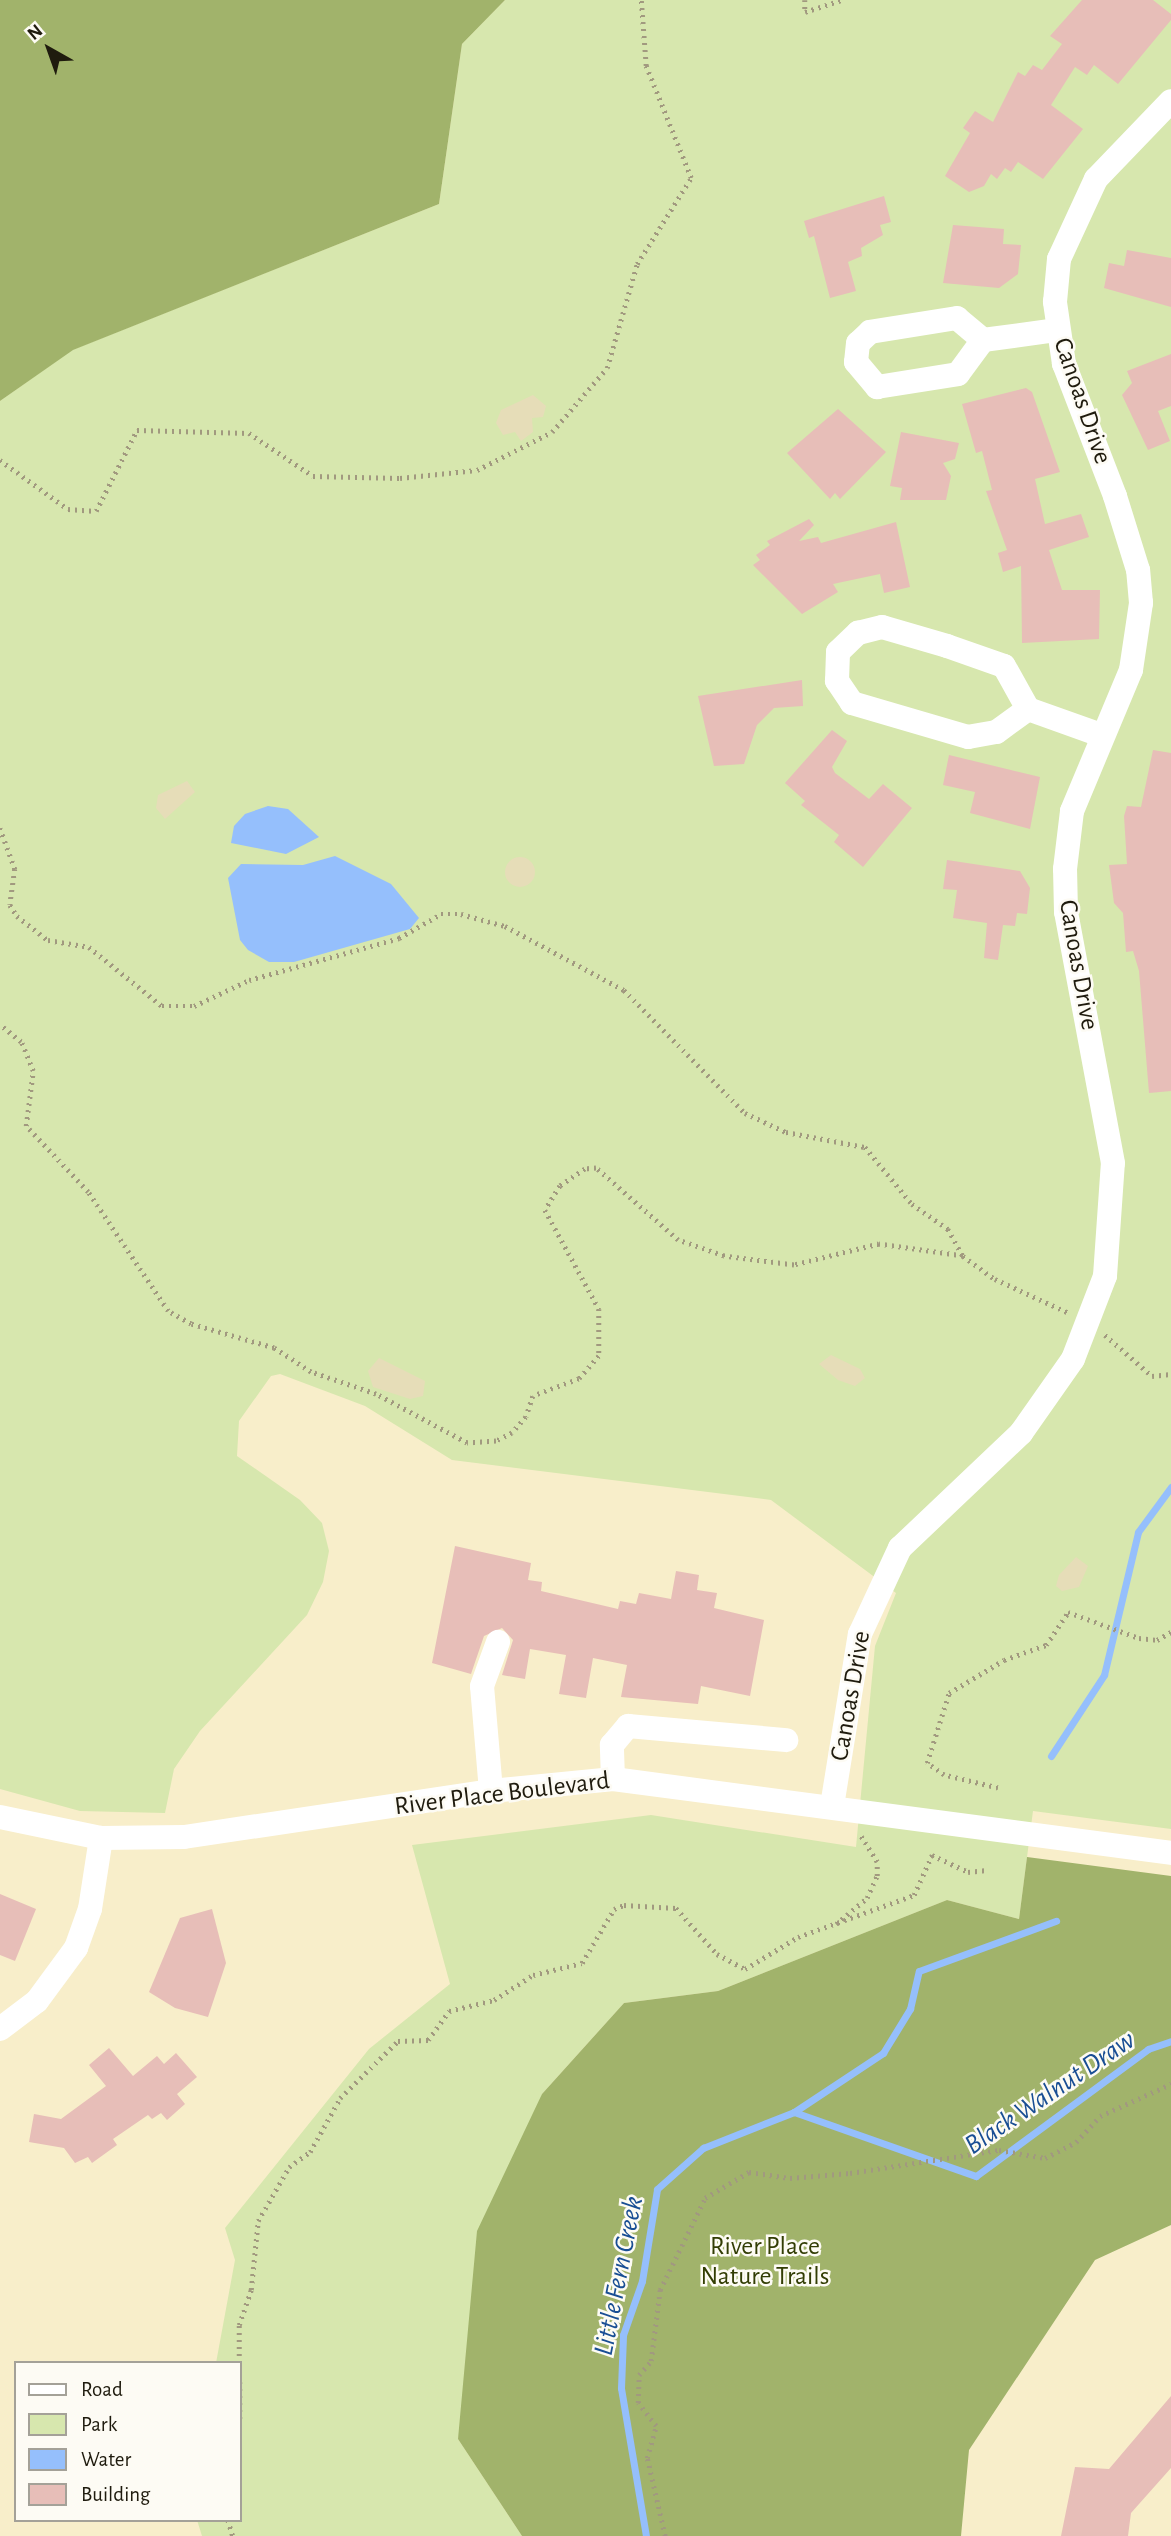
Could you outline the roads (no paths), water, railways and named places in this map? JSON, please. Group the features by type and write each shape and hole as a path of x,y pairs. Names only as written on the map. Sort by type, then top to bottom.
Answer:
{"street":[{"name":"Canoas Drive","path":"840,1808 863,1622 900,1548 1021,1433 1073,1359 1105,1276 1113,1163 1070,935 1065,869 1072,811 1101,735 1131,670 1139,640 1140,592 1115,496 1064,364 1058,330 1059,259 1071,223 1096,179 1171,101"},
{"path":"983,340 957,318 870,332 858,343 856,362 877,387 958,374 983,340 1058,330"},
{"path":"1028,709 996,732 968,737 852,703 837,681 838,652 858,633 882,627 947,646 1004,666 1028,709 1101,735"},
{"path":"491,1791 482,1686 498,1642"},
{"path":"613,1779 612,1745 628,1726 786,1740"},
{"name":"River Place Boulevard","path":"0,1817 102,1838 236,1831 491,1791 613,1779 1171,1853"},
{"path":"0,2029 37,2001 76,1948 90,1909 102,1838"}],"water":[{"path":"268,806 288,809 319,837 286,854 231,843 234,826 245,814"},
{"path":"335,856 391,884 419,918 410,929 294,962 269,962 248,950 240,940 228,878 241,864 303,865"}],"waterway":[{"name":"Little Fern Creek","path":"1051,1756 1104,1675 1138,1532 1171,1487"},
{"name":"Little Fern Creek","path":"646,2536 621,2388 623,2335 642,2281 657,2189 703,2148 794,2112 883,2053 910,2009 919,1971 1056,1921"},
{"name":"Black Walnut Draw","path":"794,2112 976,2176 1148,2049 1171,2041"}],"park label":[{"name":"River Place Nature Trails","path":"765,2262"}]}
